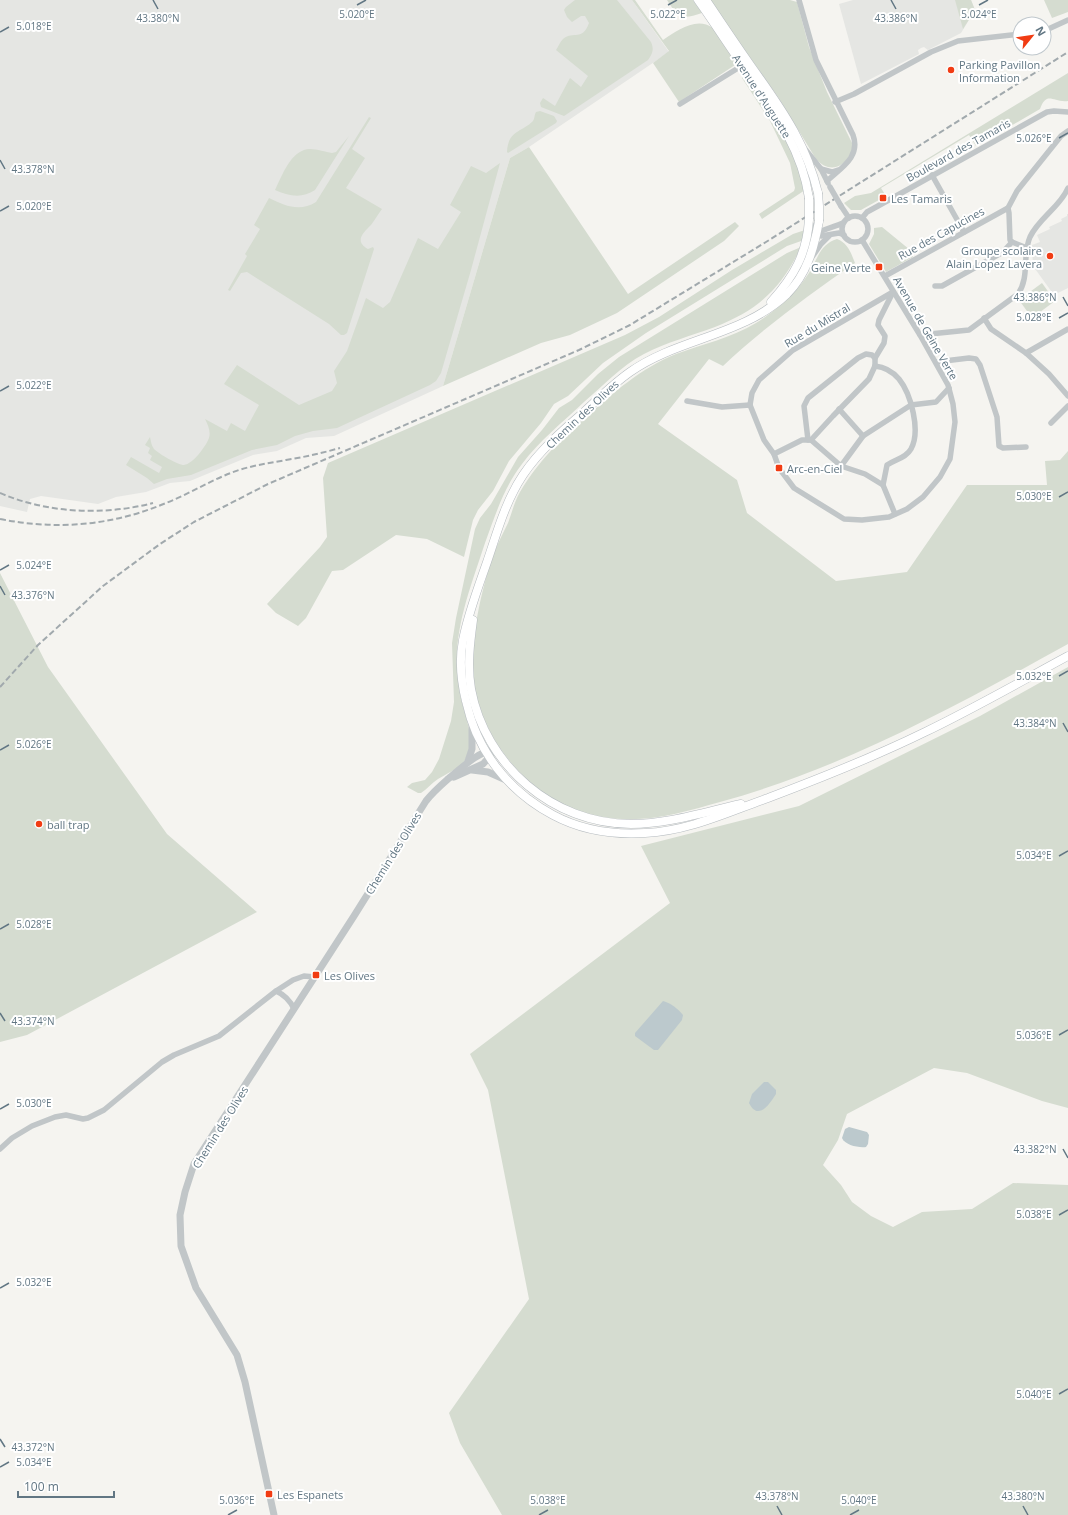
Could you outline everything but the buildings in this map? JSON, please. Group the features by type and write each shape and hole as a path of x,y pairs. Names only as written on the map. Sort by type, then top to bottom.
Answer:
{"main road":[{"name":"Avenue d'Auguette","path":"698,0 774,109 791,140 802,167 809,198 812,223 817,233"},
{"name":"Avenue d'Auguette","path":"706,0 780,107 802,145 814,176 819,206 812,223 805,248"},
{"name":"Chemin des Olives","path":"487,755 472,724 462,679 461,660 463,642 477,591 500,521 516,486 524,473 554,438 611,387 642,364 669,351 733,328 763,312 788,293 806,268 817,233"},
{"name":"Chemin des Olives","path":"763,312 793,275 805,248"},
{"name":"Chemin des Olives","path":"477,591 470,645 471,687 475,706 481,722 495,749"},
{"path":"487,755 508,781 523,795 557,817 602,832 625,834 648,833 679,828 716,818 838,771 924,733 1068,656"},
{"path":"495,749 511,770 536,793 552,803 590,819 631,824 650,823 764,799"}],"street":[{"path":"799,0 815,56 835,102 853,135 855,144 855,150 852,155 827,181"},
{"path":"1052,27 1068,20"},
{"path":"835,102 854,94 911,62 949,44 958,41 1012,35"},
{"path":"680,104 743,65"},
{"name":"Boulevard des Tamaris","path":"862,218 870,210 1047,112 1054,110 1068,112"},
{"path":"1027,248 1012,242 1009,237 1008,208 1017,191 1061,136 1068,131"},
{"path":"802,145 821,169 848,218"},
{"path":"821,169 832,172 839,170"},
{"path":"932,175 964,232"},
{"path":"920,335 969,330 1018,294 1021,290 1029,239 1033,232 1063,197 1068,188"},
{"name":"Rue des Capucines","path":"884,276 1008,208"},
{"path":"817,233 843,223 848,218 855,216 862,218 866,222 868,230 867,234 862,240 854,242 850,241 842,231 843,223"},
{"path":"817,233 823,236 839,233 844,235"},
{"name":"Chemin des Olives","path":"805,248 808,241 817,233"},
{"name":"Chemin des Olives","path":"806,268 819,246 829,236"},
{"name":"Avenue de Geine Verte","path":"750,405 764,440 774,454 779,468 794,488 844,518 862,520 889,517 907,509 923,497 940,477 950,459 955,422 949,388 936,362 862,240"},
{"path":"935,286 942,286 996,256 1007,249 1012,242"},
{"path":"810,440 869,379 876,366 875,358 884,344 885,336 878,325 879,320 893,292"},
{"name":"Rue du Mistral","path":"750,405 752,393 759,380 793,350 893,292"},
{"path":"984,318 991,329 1026,353 1049,374 1068,396"},
{"path":"1026,353 1068,329"},
{"path":"810,440 804,406 808,398 858,358 866,354 872,355 875,358"},
{"path":"936,362 969,358 976,359 980,364 996,417 999,446 1003,448 1026,447"},
{"path":"876,366 883,367 892,372 900,380 911,405 915,419 916,436 912,448 906,456 887,465 883,485 894,514"},
{"path":"841,466 864,436 911,405 936,402 949,388"},
{"path":"688,401 722,407 750,405"},
{"path":"1051,423 1068,406"},
{"path":"839,409 864,436"},
{"path":"774,454 802,440 810,440 841,466 865,474 883,485"},
{"name":"Chemin des Olives","path":"468,762 472,749 472,724"},
{"name":"Chemin des Olives","path":"274,1515 245,1382 237,1355 196,1288 181,1246 180,1215 185,1192 194,1164 315,977 426,801 436,790 468,762 487,755 495,749"},
{"name":"Chemin des Olives","path":"448,779 483,764 487,755"},
{"path":"470,770 488,772 508,781"},
{"path":"0,1149 12,1138 32,1126 54,1117 66,1115 82,1119 88,1118 104,1110 162,1062 174,1055 219,1036 293,980 304,976 315,977"},
{"path":"276,992 284,995 294,1009"}],"shaded area":[{"path":"0,0 632,0 669,52 529,147 510,158 443,386 334,436 306,438 277,451 253,455 190,481 170,483 146,492 116,497 98,504 41,496 30,499 27,512 0,506"},
{"path":"575,0 617,0 651,42 652,51 648,60 564,116 541,107 540,103 543,98 555,106 570,78 581,87 588,76 556,50 563,39 571,35 581,34 584,32 589,23 585,16 581,16 572,22 567,17 564,10"},
{"path":"632,0 635,0 663,40 687,26 693,24 707,25 713,28 738,63 679,102 653,63 669,51"},
{"path":"667,0 693,0 702,13 685,17 681,16 674,11"},
{"path":"709,0 790,0 797,2 809,47 827,92 853,145 848,158 844,163 839,166 828,167 816,159 778,97"},
{"path":"853,0 971,0 975,10 961,33 928,50 924,47 921,48 918,50 919,54 861,84 839,4"},
{"path":"955,0 971,0 975,10 963,29"},
{"path":"1044,0 1068,0 1068,12 1052,18"},
{"path":"1068,73 1068,101 1051,99 1045,100 1040,109 976,146 969,135 881,188 886,196 861,210 851,210 844,203 855,196 871,193"},
{"path":"745,75 790,144 805,190 762,219 759,214 794,191 795,188 790,163 770,121 742,78"},
{"path":"540,111 554,116 557,121 556,123 508,153 508,145 513,136 533,121 536,112"},
{"path":"369,117 371,118 352,149 365,158 346,188 382,209 361,237 361,243 364,246 368,249 373,247 374,249 347,333 341,335 329,324 247,272 241,273 230,291 228,290 247,256 245,254 260,229 254,225 269,198 292,207 304,207 316,202"},
{"path":"349,136 315,190 305,195 295,196 275,190 286,167 299,153 307,149 332,153 336,152"},
{"path":"529,147 628,294 735,222 739,226 724,241 617,313 570,335 541,343 443,386 510,158"},
{"path":"500,163 441,373 436,381 337,428 313,431 295,436 277,445 252,450 191,475 167,479 154,484 126,465 131,457 159,473 162,467 150,460 152,456 148,453 150,448 145,445 150,437 152,446 156,451 177,463 184,465 188,464 199,454 210,436 205,419 227,431 231,423 245,431 259,405 224,384 237,365 299,405 332,391 337,383 334,371 347,351 366,298 383,308 390,302 418,238 438,249 461,212 450,205 471,166 486,173"},
{"name":"Groupe scolaire Alain Lopez Lavera","path":"1067,214 1068,288 1054,295 1033,266 1032,245 1040,242 1037,235 1062,221 1061,219 1067,216"},
{"path":"882,227 915,254 913,257 886,272 869,244 874,234 874,228"},
{"path":"805,230 804,240 787,246 646,333 603,363 568,396 554,404 541,423 509,461 493,491 478,510 473,520 464,557 427,539 396,535 343,570 332,571 306,618 298,626 276,613 267,604 320,547 327,537 323,478 328,463 625,335 659,317 732,270 793,234"},
{"path":"837,239 844,243 855,263 770,325 723,366 709,359 658,424 737,480 747,513 836,581 907,572 967,485 1047,485 1045,461 1060,460 1068,451 1068,644 984,690 898,734 811,772 766,788 684,812 647,818 622,819 598,816 563,804 532,784 506,757 487,726 474,691 472,668 474,635 477,617 489,567 518,496 532,474 556,445 617,390 651,366 663,360 737,333 762,319 788,299 809,273 823,249 831,241"},
{"path":"801,247 785,275 767,296 756,305 744,313 715,327 661,346 628,364 612,376 560,424 536,447 522,464 510,482 496,512 465,604 459,636 457,667 461,700 468,723 470,746 468,754 464,761 454,770 438,779 421,793 407,787 412,783 425,780 432,772 439,759 451,721 454,702 452,643 475,529 480,518 491,504 518,457 559,408 572,400 598,374 619,357 787,253"},
{"path":"1042,283 1055,301 1032,318 1019,300"},
{"path":"0,573 48,667 167,834 257,912 27,1035 0,1042"},
{"path":"1068,667 1068,1108 1042,1101 967,1073 934,1068 847,1114 838,1140 823,1165 841,1185 852,1202 871,1216 893,1227 922,1212 972,1209 1013,1183 1068,1185 1068,1515 502,1515 460,1443 449,1413 529,1299 488,1090 470,1054 670,903 641,846 799,806 980,716"},
{"path":"663,1001 674,1006 683,1015 682,1020 658,1050 654,1050 635,1036 635,1033"},
{"path":"764,1082 768,1082 776,1090 776,1094 767,1106 760,1111 756,1111 749,1103 752,1094"},
{"path":"849,1127 867,1132 869,1135 868,1144 866,1147 852,1146 842,1138 845,1129"}],"railway":[{"path":"0,687 38,645 103,586 160,544 194,522 268,484 579,350 630,325 766,242 1068,52"},
{"path":"0,519 61,525 102,522 122,518 171,501 239,470 340,448"},
{"path":"0,493 37,505 75,510 115,510 153,503"}],"place":[{"name":"Parking Pavillon Information","path":"951,70"},
{"name":"Les Tamaris","path":"883,198"},
{"name":"Groupe scolaire Alain Lopez Lavera","path":"1050,256"},
{"name":"Geine Verte","path":"879,267"},
{"name":"Arc-en-Ciel","path":"779,468"},
{"name":"ball trap","path":"39,824"},
{"name":"Les Olives","path":"316,975"},
{"name":"Les Espanets","path":"269,1494"}]}
